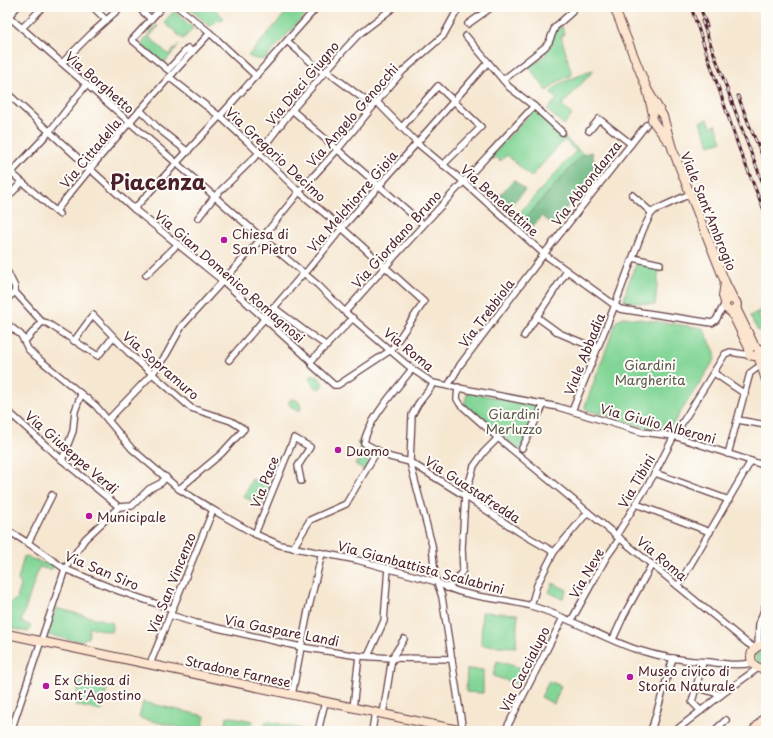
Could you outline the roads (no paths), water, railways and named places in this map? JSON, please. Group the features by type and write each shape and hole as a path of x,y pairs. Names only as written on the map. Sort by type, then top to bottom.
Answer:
{"street":[{"name":"Via Borghetto","path":"18,7 8,16 176,164"},
{"path":"22,28 43,7"},
{"path":"93,7 106,20"},
{"path":"62,63 121,7"},
{"path":"138,7 151,19"},
{"path":"162,7 132,40 168,70 188,48 192,52"},
{"path":"178,7 210,33 256,76"},
{"path":"134,209 188,152 317,7"},
{"name":"Via Dieci Giugno","path":"198,218 214,196 258,153 292,110 359,34 394,7"},
{"name":"Via Angelo Genocchi","path":"108,420 153,373 166,355 182,326 262,238 299,192 338,149 375,104 404,71 443,36 459,7"},
{"path":"468,24 492,7"},
{"path":"503,80 548,45 555,27 571,14 573,10 572,7"},
{"name":"Viale Sant'Ambrogio","path":"614,7 657,118 672,148 725,282 723,296 732,304"},
{"name":"Via Cittadella","path":"22,182 57,213 90,169 140,110 210,33"},
{"path":"466,36 503,80 562,132"},
{"name":"Via Benedettine","path":"287,41 321,71 329,73 375,104 544,254 620,309 712,323 732,304"},
{"name":"Via Melchiorre Gioia","path":"229,360 342,228 488,62"},
{"name":"Via Gregorio Decimo","path":"171,75 220,116 299,192 342,228 424,302 391,350"},
{"path":"7,198 22,182 9,171 50,131 86,85"},
{"path":"402,127 438,86 481,126 443,165"},
{"name":"Via Gian Domenico Romagnosi","path":"7,93 134,209 223,281 265,318 334,385 338,385 391,350"},
{"name":"Via Giordano Bruno","path":"345,312 423,224 534,106"},
{"path":"140,110 188,152"},
{"path":"292,110 423,224"},
{"name":"Via Abbondanza","path":"544,254 646,125 657,118"},
{"name":"Via Abbondanza","path":"590,131 599,120 632,144"},
{"name":"Via Roma","path":"176,164 318,285 345,312 412,369 433,383 458,388 457,399 460,404 498,438 747,643 760,647"},
{"path":"632,195 652,213 655,210 690,194"},
{"name":"Viale Abbadia","path":"572,411 615,305 643,230 652,213"},
{"path":"146,275 178,244"},
{"name":"Via Trebbiola","path":"448,386 460,365 544,254"},
{"path":"633,258 660,264"},
{"path":"7,271 15,287 15,292 42,322 47,323 98,356 113,337"},
{"path":"524,336 567,271"},
{"path":"7,299 15,292"},
{"path":"732,304 765,378"},
{"path":"273,308 328,346"},
{"name":"Via Sopramuro","path":"74,341 93,315 131,355 191,408 231,421 244,429 221,454 179,489"},
{"path":"537,317 559,333 597,349"},
{"path":"311,361 328,346 353,318"},
{"path":"25,341 42,322"},
{"name":"Via Gianbattista Scalabrini","path":"7,324 21,335 28,349 34,355 96,406 132,449 179,489 255,534 280,545 388,568 437,582 447,588 471,595 531,606 571,621 635,649 673,658 761,668"},
{"path":"752,351 757,368 765,378"},
{"name":"Via Tibini","path":"618,536 655,473 674,436 727,353 752,351"},
{"path":"728,454 750,374 757,368"},
{"path":"293,548 310,520 346,504 377,451 364,444 365,435 381,410 412,369"},
{"path":"714,373 745,394"},
{"path":"430,387 412,415 410,462 432,545 437,582 442,597 463,731"},
{"name":"Via Giulio Alberoni","path":"458,388 544,404 642,432 674,436 766,466"},
{"path":"62,460 73,431 75,411 81,395"},
{"path":"522,448 544,404"},
{"name":"Via Giuseppe Verdi","path":"7,427 11,414 62,460 119,506"},
{"path":"738,420 766,425"},
{"name":"Via Pace","path":"255,534 294,438 310,447 298,466 301,481"},
{"path":"447,588 457,579 463,570 462,548 465,496 474,466 484,452 498,438"},
{"name":"Via Guastafredda","path":"377,451 390,457 410,462 519,532 554,552"},
{"path":"678,586 751,462"},
{"path":"655,473 729,500"},
{"path":"11,731 65,569 85,538 119,506 132,506 149,489 161,483 166,477"},
{"path":"28,543 52,495"},
{"path":"636,504 710,532"},
{"name":"Via San Vincenzo","path":"150,664 213,510"},
{"path":"531,606 537,585 554,552 588,512"},
{"name":"Via San Siro","path":"7,530 65,569 171,612"},
{"name":"Via Neve","path":"571,621 618,536"},
{"path":"292,695 308,611 322,553"},
{"path":"613,639 624,615 652,564"},
{"path":"368,656 384,621 388,568"},
{"path":"675,731 701,711 718,694 761,668 751,655 760,647 759,624 766,604"},
{"name":"Via Gaspare Landi","path":"171,612 196,623 301,647 359,656 452,659"},
{"name":"Via Caccialupo","path":"505,731 563,618"},
{"name":"Stradone Farnese","path":"7,634 463,731"},
{"path":"372,731 379,713 392,658 404,639"},
{"path":"353,708 359,656"},
{"path":"651,731 673,658"},
{"path":"701,711 692,702 703,662"},
{"path":"696,687 718,694"},
{"path":"318,731 325,702"},
{"path":"753,731 766,716"},
{"path":"714,731 726,720"}],"railway":[{"path":"691,7 740,151 766,215"},
{"path":"700,7 707,26"},
{"path":"702,21 766,191"},
{"path":"738,96 766,164"}],"place":[{"name":"Chiesa di San Pietro","path":"224,240"},
{"name":"Duomo","path":"338,450"},
{"name":"Municipale","path":"89,516"},
{"name":"Museo civico di Storia Naturale","path":"630,677"},
{"name":"Ex Chiesa di Sant'Agostino","path":"46,686"}],"district":[{"name":"Piacenza","path":"158,181"}],"park label":[{"name":"Giardini Margherita","path":"650,372"},
{"name":"Giardini Merluzzo","path":"514,420"}]}
